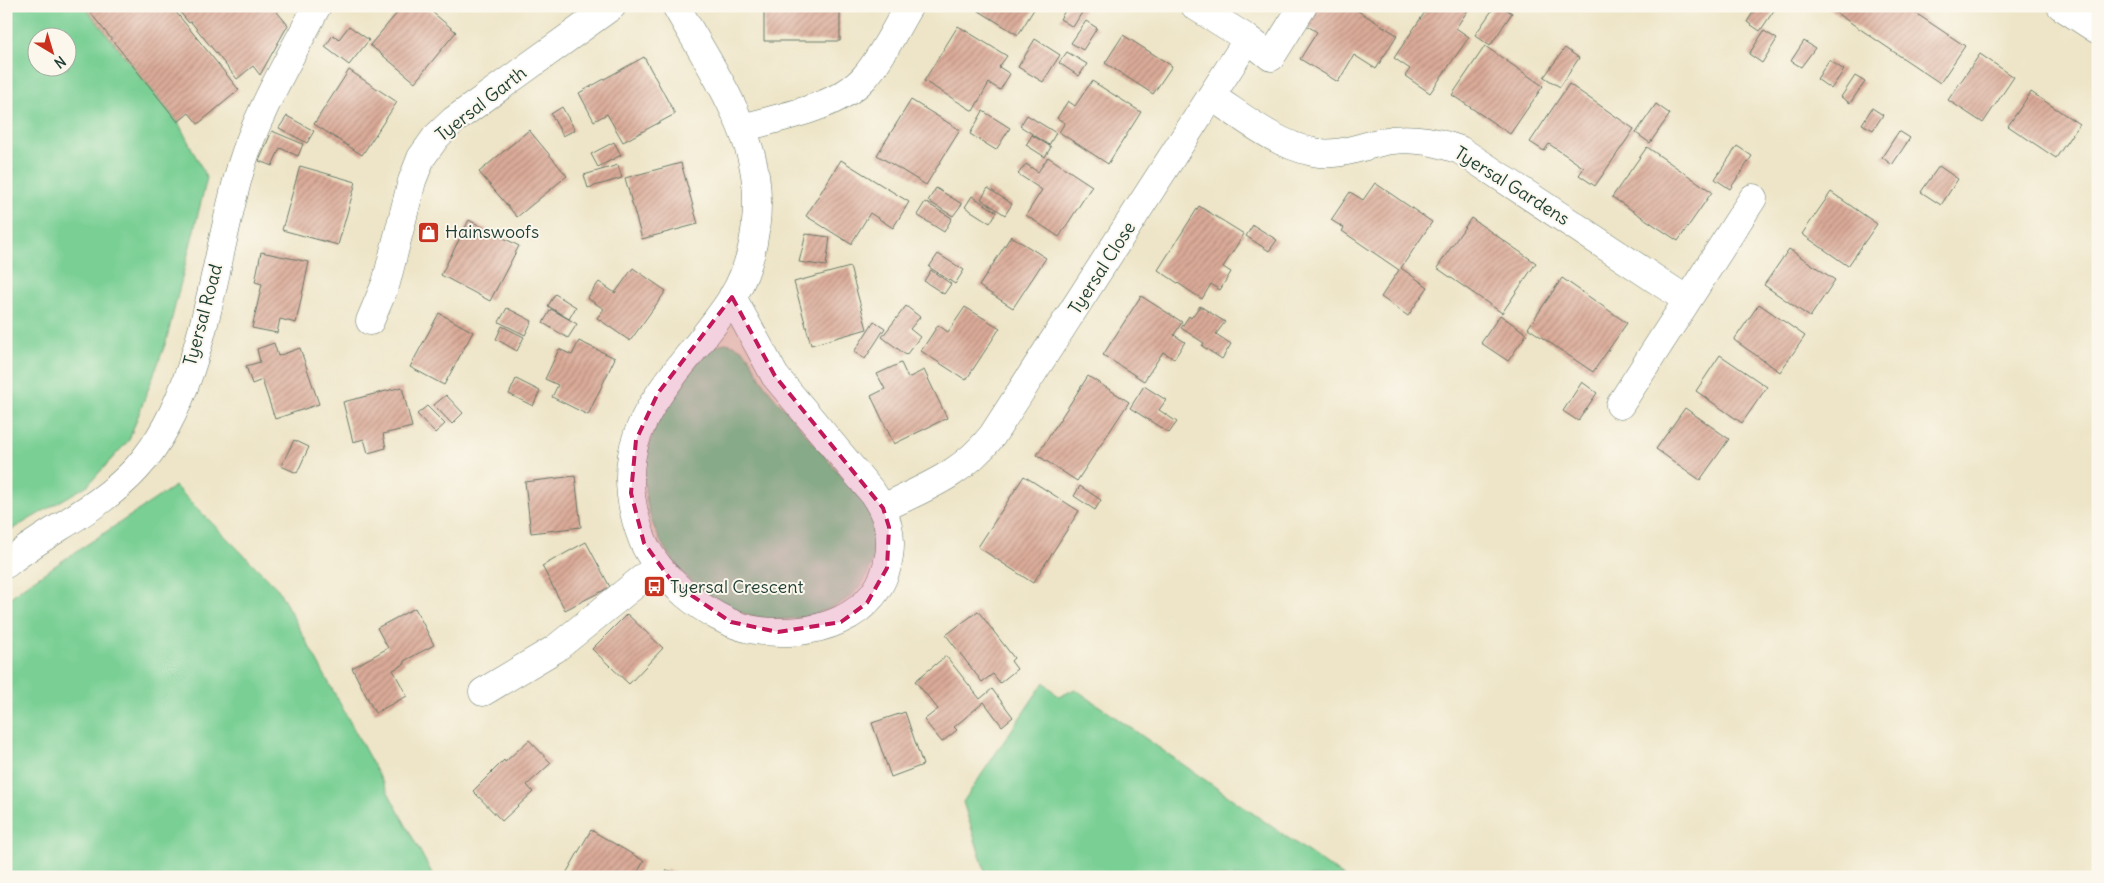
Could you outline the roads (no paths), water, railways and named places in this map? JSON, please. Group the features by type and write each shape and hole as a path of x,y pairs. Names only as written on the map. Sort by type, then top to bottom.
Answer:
{"street":[{"name":"Tyersal Road","path":"6,564 115,490 138,467 166,425 185,383 203,323 241,165 258,123 317,6"},
{"name":"Tyersal Garth","path":"370,321 386,284 412,181 421,158 436,136 454,120 612,6"},
{"path":"676,6 742,128 751,156 756,201 754,234 748,262 732,298 658,393 645,416 636,440 631,466 631,493 636,519 644,543 658,566 691,599 731,622 753,630 778,632 829,626 851,615 867,603 879,586 887,568 890,547 889,527 883,508 775,376 732,298"},
{"path":"742,128 823,104 853,88 865,77 909,6"},
{"path":"1195,6 1248,39 1271,57 1303,6"},
{"path":"2061,6 2098,30"},
{"name":"Tyersal Close","path":"883,508 962,468 992,436 1248,39"},
{"name":"Tyersal Gardens","path":"1212,97 1287,144 1314,152 1342,153 1392,140 1415,139 1438,142 1460,150 1687,300"},
{"path":"1620,405 1753,198"},
{"path":"483,692 555,649 658,566"}],"place":[{"name":"Hainswoofs","path":"429,232"},
{"name":"Tyersal Crescent","path":"654,587"}]}
